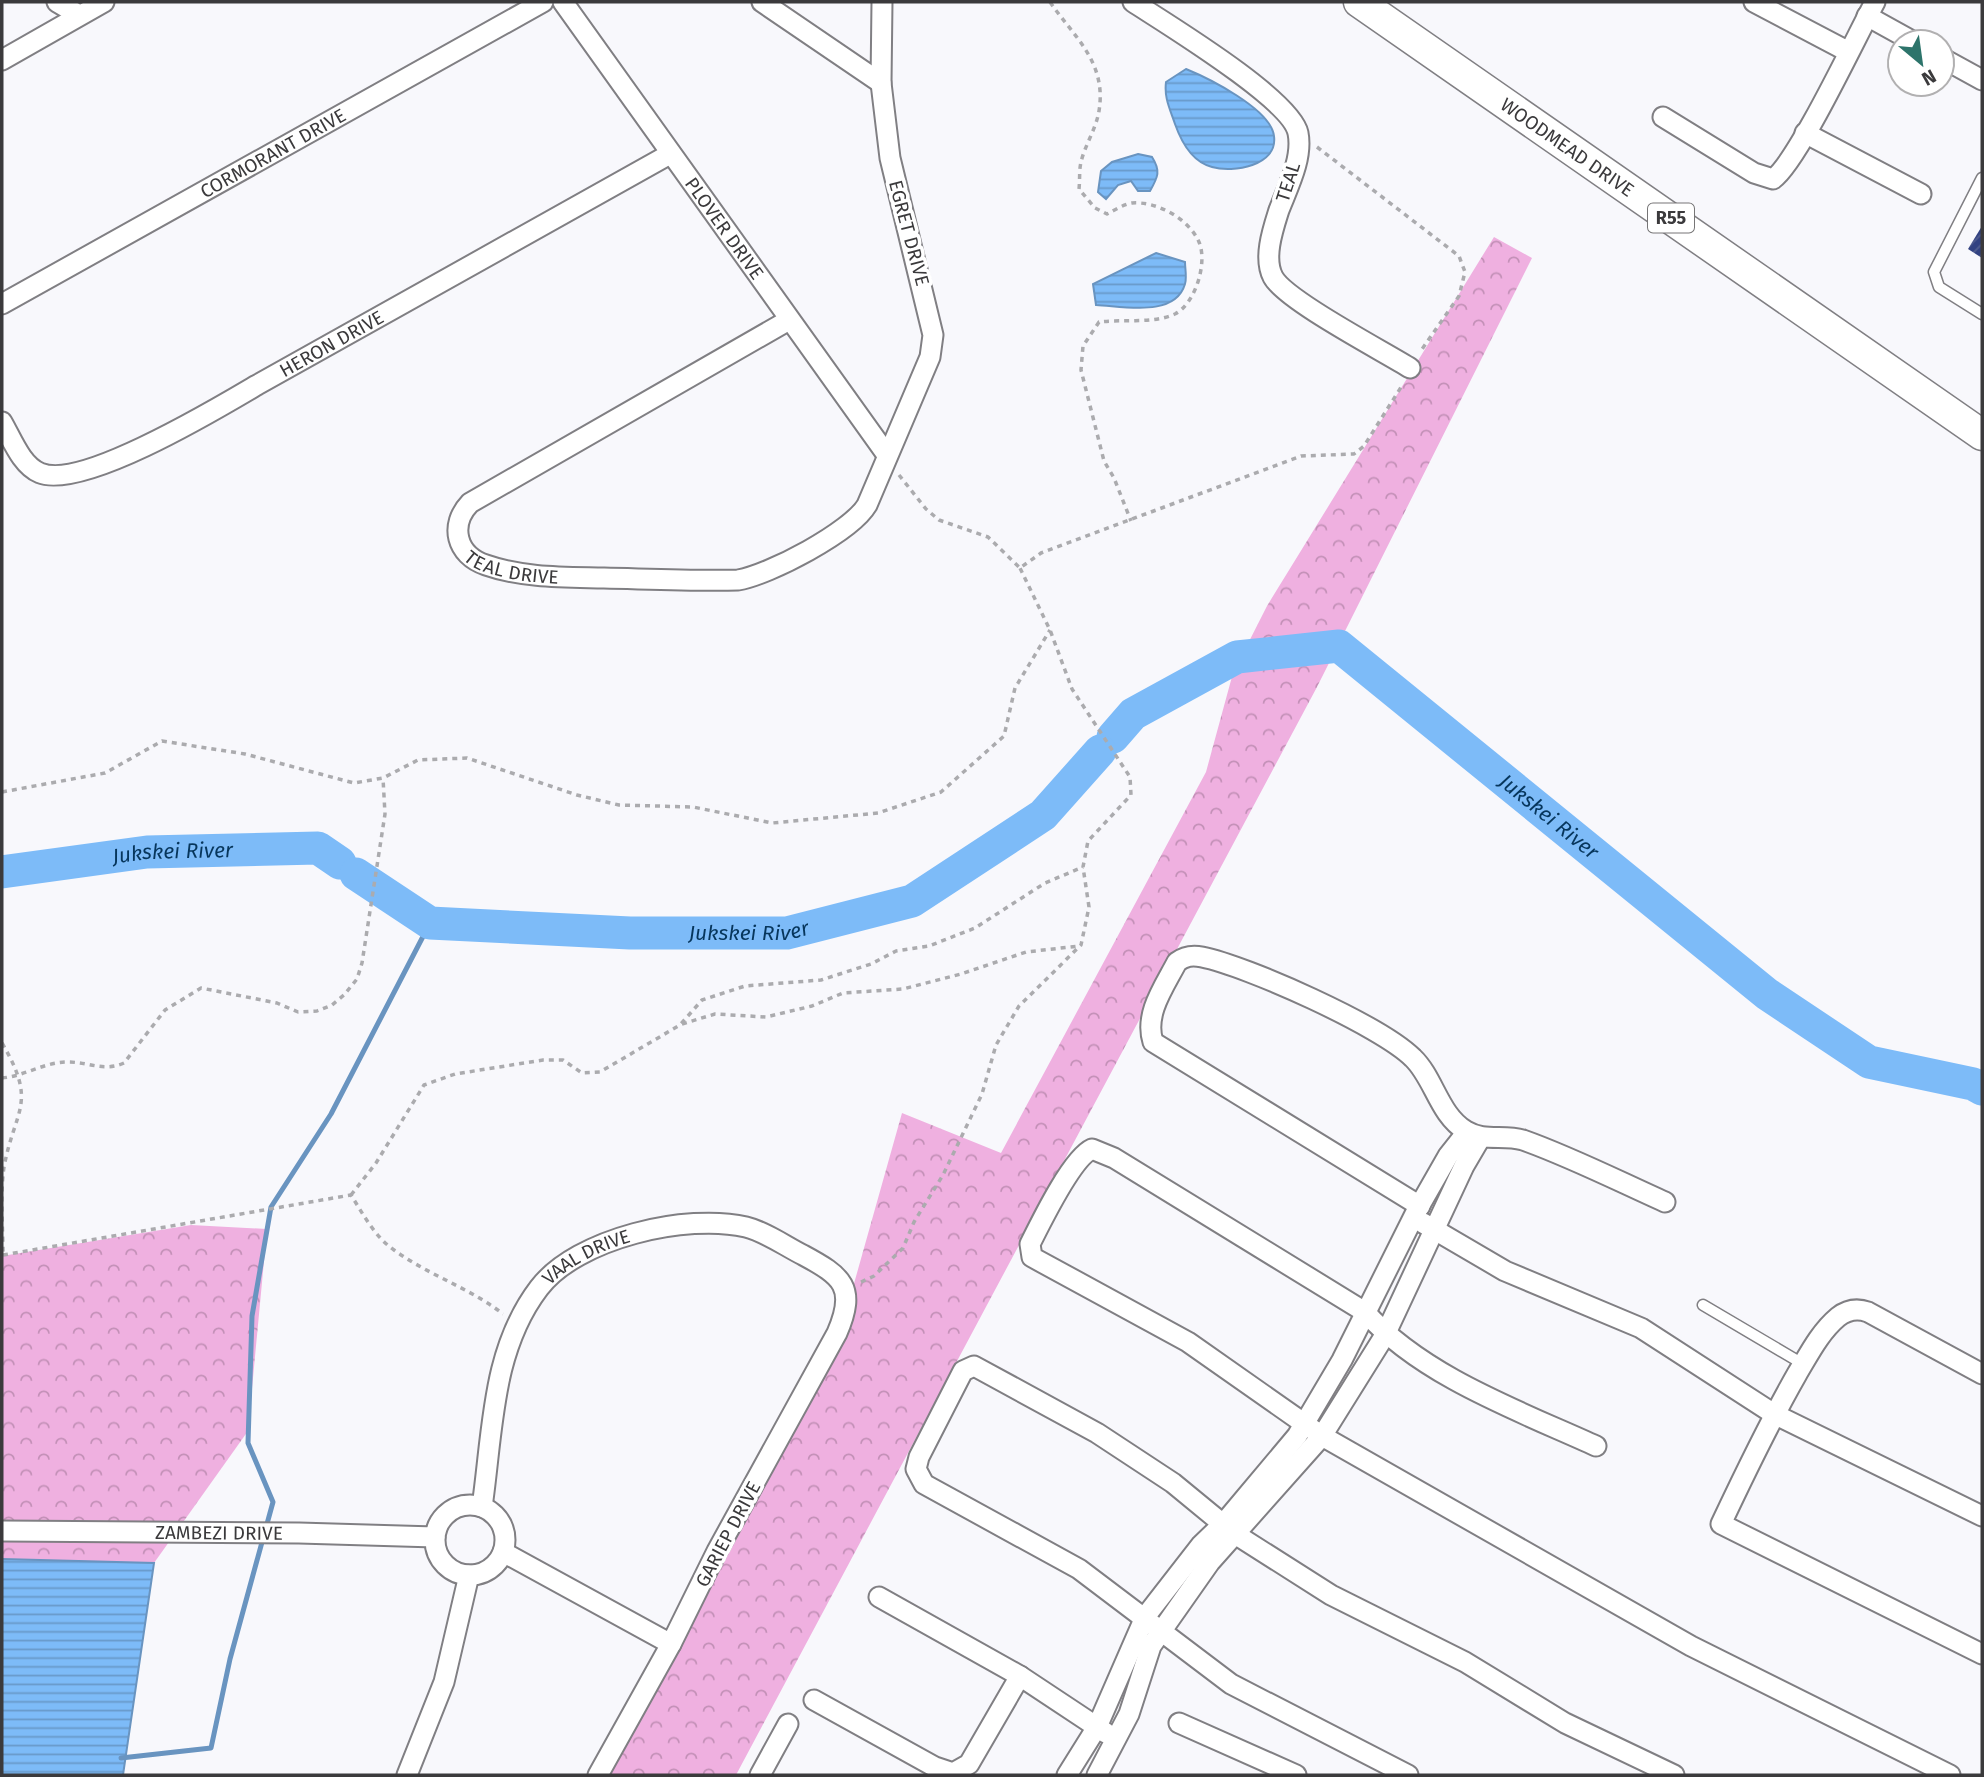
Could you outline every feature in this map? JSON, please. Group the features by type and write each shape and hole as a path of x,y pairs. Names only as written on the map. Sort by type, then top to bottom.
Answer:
{"main road":[{"name":"WOODMEAD DRIVE","path":"1359,2 1982,435"}],"street":[{"path":"57,2 79,15"},
{"path":"2,60 104,2"},
{"name":"CORMORANT DRIVE","path":"2,304 544,2"},
{"name":"PLOVER DRIVE","path":"563,2 887,455"},
{"path":"762,2 881,83"},
{"name":"EGRET DRIVE","path":"882,2 881,83 890,158 933,335 930,357 887,455"},
{"path":"1133,2 1264,93 1289,118 1298,132"},
{"path":"1754,2 1847,51"},
{"path":"1663,117 1769,180 1783,169 1805,133 1871,9 1896,28"},
{"path":"1956,66 1982,80"},
{"name":"TEAL","path":"1298,132 1298,151 1292,177 1271,237 1269,267 1273,278 1292,298 1410,368"},
{"path":"1805,133 1921,194"},
{"name":"HERON DRIVE","path":"2,422 31,468 46,475 80,472 192,424 670,154"},
{"name":"TEAL DRIVE","path":"789,320 470,503 458,517 457,526 469,556 487,565 550,576 749,579 842,531 859,518 887,455"},
{"path":"1665,1202 1521,1139 1474,1135 1443,1106 1414,1058 1376,1033 1279,983 1201,956 1184,956 1177,962 1151,1017 1153,1042 1417,1211 1433,1229 1505,1270 1641,1328 1774,1414 1982,1516"},
{"path":"1097,1775 1135,1698 1151,1646 1305,1424 1448,1156 1474,1135"},
{"path":"1067,1775 1097,1727 1145,1617 1201,1545 1230,1529 1322,1436 1385,1335 1474,1135"},
{"path":"1596,1446 1472,1389 1385,1335 1365,1312 1114,1158 1092,1149 1084,1153 1030,1244 1032,1257 1188,1342 1322,1436 1691,1646 1950,1775"},
{"name":"VAAL DRIVE","path":"482,1507 494,1400 507,1353 540,1286 577,1256 613,1238 673,1228 720,1224 749,1228 835,1273 845,1290"},
{"name":"GARIEP DRIVE","path":"597,1775 671,1644 717,1551 837,1333 846,1312 845,1290"},
{"path":"1982,1374 1860,1309 1838,1317 1823,1332 1774,1414 1721,1524 1982,1654"},
{"path":"1408,1775 1231,1684 1079,1569 924,1483 916,1469 919,1457 963,1371 974,1366 1097,1433 1173,1483 1230,1529 1331,1595 1465,1662 1565,1723 1674,1775"},
{"path":"469,1504 482,1507 499,1520 504,1530 503,1552 493,1566 468,1575 443,1563 435,1538 446,1514 469,1504"},
{"name":"ZAMBEZI DRIVE","path":"2,1531 299,1533 435,1538"},
{"path":"503,1552 671,1644"},
{"path":"407,1775 444,1682 468,1575"},
{"path":"879,1597 1020,1676 1116,1739"},
{"path":"814,1700 935,1767 953,1773 969,1764 1020,1676"},
{"path":"1179,1723 1259,1767 1296,1775"},
{"path":"760,1775 789,1724"}],"lane":[{"path":"1982,178 1934,272 1939,287 1982,314"},
{"path":"1703,1305 1803,1364"}],"path":[{"path":"1050,2 1077,32 1089,55 1099,85 1099,110 1081,162 1079,189 1095,208 1107,214 1129,203 1149,204 1185,224 1200,244 1200,275 1194,297 1175,314 1149,319 1099,322 1083,346 1081,370 1104,461 1114,478 1131,521"},
{"path":"1020,568 1041,553 1301,456 1354,454 1372,434 1439,320 1459,296 1465,272 1459,256 1298,132"},
{"path":"845,1290 874,1276 903,1248 914,1222 943,1175 982,1094 996,1045 1019,1006 1082,945 1089,907 1083,867 1088,841 1131,795 1130,777 1072,689 1050,630 1020,568 988,537 953,527 932,515 887,455"},
{"path":"2,792 105,773 162,741 244,754 354,783 383,778 418,760 467,758 577,796 619,805 694,807 772,822 878,813 941,792 1004,736 1015,688 1050,630"},
{"path":"2,1078 20,1076 45,1065 68,1062 114,1068 124,1063 164,1010 201,988 277,1003 298,1012 317,1011 332,1005 357,979 366,939 385,814 383,778"},
{"path":"680,1025 702,1000 745,986 821,980 871,964 896,951 929,946 963,932 1045,883 1083,867"},
{"path":"2,1043 20,1076 22,1105 4,1168 2,1256 351,1195 376,1163 425,1085 455,1074 543,1060 563,1060 582,1073 600,1072 680,1025 715,1014 766,1017 811,1006 843,993 903,989 961,974 1026,952 1082,945"},
{"path":"351,1195 376,1233 394,1250 489,1303 518,1326"}],"green space":[{"path":"1494,237 1532,258 1317,687 736,1775 596,1775 846,1312 902,1113 1001,1153 1206,772 1233,673 1267,606"},
{"path":"191,1225 267,1229 248,1431 154,1563 2,1559 2,1256"}],"water":[{"path":"1186,69 1209,79 1262,115 1274,136 1273,146 1262,161 1242,168 1221,169 1205,164 1193,156 1177,131 1166,93 1166,82"},
{"path":"1138,154 1152,157 1157,166 1157,178 1150,191 1138,191 1131,181 1118,185 1106,199 1098,192 1101,171 1112,162"},
{"path":"1156,253 1185,262 1186,282 1179,295 1171,302 1147,308 1096,305 1093,284"},
{"path":"2,1559 154,1563 123,1775 2,1775"}],"building":[{"path":"1982,226 1982,258 1968,249"}],"waterway":[{"name":"Jukskei River","path":"1113,737 1133,714 1237,657 1339,646 1767,994 1869,1062 1973,1084 1982,1089"},
{"name":"Jukskei River","path":"356,874 430,923 630,933 787,933 912,901 1043,815 1100,751"},
{"name":"Jukskei River","path":"2,872 147,852 318,848 340,863"},
{"path":"121,1758 211,1748 230,1659 273,1502 248,1443 252,1316 271,1207 331,1114 430,923"}]}
